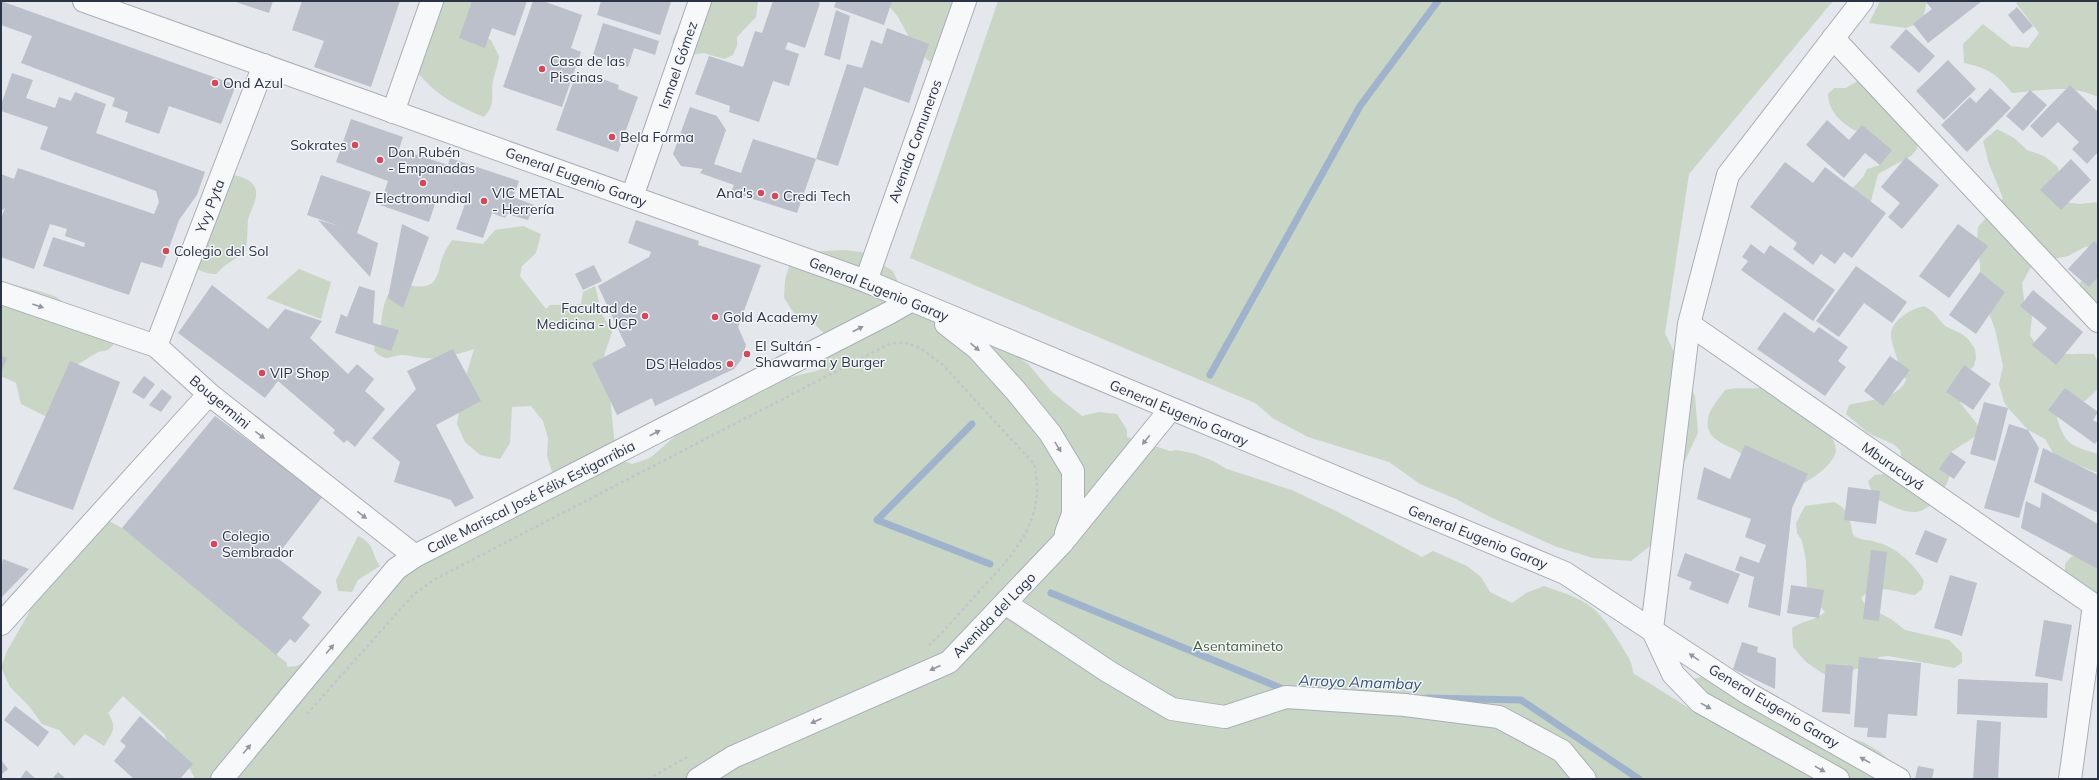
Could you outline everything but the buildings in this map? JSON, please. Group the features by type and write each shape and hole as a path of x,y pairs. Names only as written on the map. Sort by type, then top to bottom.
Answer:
{"street":[{"name":"General Eugenio Garay","path":"84,1 866,281 1170,410 1565,573 1749,694 1899,779"},
{"path":"393,112 432,1"},
{"name":"Ismael Gómez","path":"632,197 700,1"},
{"name":"Avenida Comuneros","path":"866,281 965,1"},
{"path":"1838,779 1700,702 1673,674 1652,629 1689,324 1728,174 1862,1"},
{"path":"1833,38 2098,321"},
{"name":"Yvy Pyta","path":"156,346 264,65"},
{"name":"Bougermini","path":"1,293 156,346 209,394 415,556"},
{"path":"916,303 977,348 1015,390 1050,433 1073,471 1073,514 1062,544"},
{"name":"Calle Mariscal José Félix Estigarribia","path":"222,779 396,569 415,556 889,313 916,303"},
{"name":"Mburucuyá","path":"1689,324 2096,607"},
{"path":"1,624 209,394"},
{"name":"Avenida del Lago","path":"698,779 733,757 949,662 1062,544 1170,410"},
{"path":"1005,603 1109,672 1172,709 1225,717 1286,697 1405,705 1499,717 1562,751 1585,779"},
{"path":"2070,779 2096,607"}],"path":[{"path":"302,720 413,595 435,579 891,343 906,343 920,348 943,365 1034,464 1037,478 1037,500 1030,526 1012,556 926,648"},
{"path":"648,779 690,756"}],"green space":[{"path":"428,1 482,1 482,36 491,40 499,56 492,87 492,104 484,117 460,106 440,94 423,79 407,58"},
{"path":"714,1 758,1 756,17 737,37 737,46 733,55 724,59 704,53 685,56 672,42 674,36 688,17 701,7"},
{"path":"885,1 966,1 938,62 928,61 909,37 898,17"},
{"path":"998,1 1833,1 1689,174 1665,333 1695,396 1698,433 1683,465 1659,539 1631,561 1593,558 1557,547 1490,517 1456,499 1420,484 1389,462 1308,437 1274,419 1255,403 910,258"},
{"path":"1880,1 1930,1 1926,4 1923,21 1906,28 1869,23"},
{"path":"2019,1 2098,1 2098,97 2077,90 2066,89 2012,93 1997,76 1980,67 1964,63 1963,44 1983,24 2011,46 2028,48 2039,33 2016,3"},
{"path":"1862,78 1917,139 1917,149 1911,156 1878,174 1871,201 1862,203 1850,191 1863,177 1867,169 1880,165 1879,161 1869,139 1862,132 1849,127 1836,115 1830,105 1828,94 1834,88 1846,88"},
{"path":"1997,129 2014,138 2027,150 2044,156 2058,167 2062,202 2080,204 2098,202 2098,246 2085,247 2068,256 2049,260 2031,267 2022,283 2024,300 2032,317 2030,335 2033,341 2040,348 2051,353 2094,354 2098,362 2098,389 2085,401 2066,402 2057,418 2063,434 2071,443 2082,449 2098,454 2098,473 2055,456 2045,439 2028,430 2004,402 1999,384 2003,366 1995,329 1981,293 1980,264 1977,245 1978,227 2003,198 1989,164 1983,141"},
{"path":"230,175 248,180 252,183 256,191 256,196 248,220 245,252 223,267 216,274 206,273 194,267 183,257 184,241 188,235 195,230"},
{"name":"Asentamineto","path":"523,226 541,234 536,253 522,266 520,276 546,309 550,305 581,304 583,292 595,286 602,314 612,332 600,368 610,396 616,458 632,464 650,458 680,432 696,423 715,416 748,396 783,379 820,370 830,355 826,336 813,322 795,315 784,298 785,280 790,263 807,252 844,250 862,252 893,271 900,287 1013,353 1028,364 1052,392 1082,416 1099,412 1117,414 1127,430 1127,437 1170,451 1177,450 1196,454 1227,469 1292,490 1338,512 1422,557 1433,551 1467,566 1481,577 1490,592 1512,603 1526,593 1544,586 1581,600 1597,612 1605,621 1629,658 1633,673 1708,720 1683,700 1683,682 1701,677 1756,694 1844,736 1863,742 1880,752 1895,765 1902,779 195,779 190,769 175,756 164,734 123,696 108,713 113,723 113,730 104,746 85,734 74,746 59,730 42,724 29,706 10,687 1,667 7,651 30,611 28,606 107,520 122,528 287,663 287,667 297,666 313,656 365,603 553,475 547,456 548,438 543,421 531,406 512,407 510,443 500,459 480,455 465,442 457,424 463,386 474,349 437,358 421,358 408,355 398,355 386,358 374,351 384,306 388,295 392,290 403,285 426,286 433,282 437,276 444,254 452,240 483,244 495,230"},
{"path":"2098,258 2098,302 2084,300 2078,291 2080,283"},
{"path":"299,269 331,282 321,319 266,298"},
{"path":"1,280 7,283 44,292 59,298 64,303 66,311 99,316 116,321 115,343 108,350 98,352 74,367 75,403 45,416 21,404 16,383 1,376"},
{"path":"1924,306 1932,311 1945,326 1962,334 1969,340 1975,349 1976,358 1974,366 1967,373 1956,395 1979,427 1976,436 1951,452 1951,471 1947,483 1939,496 1928,507 1916,512 1911,512 1889,505 1874,498 1868,481 1875,475 1894,473 1902,459 1900,450 1893,444 1868,433 1846,414 1849,405 1882,398 1897,391 1902,386 1906,380 1899,365 1893,345 1891,335 1892,330 1894,325 1903,316"},
{"path":"1770,386 1829,433 1834,441 1836,450 1831,461 1819,473 1799,485 1794,485 1784,480 1721,442 1711,435 1708,428 1708,417 1710,412 1725,390"},
{"path":"1834,502 1846,512 1850,520 1853,535 1861,539 1873,541 1890,547 1915,568 1924,581 1922,589 1915,595 1886,589 1873,590 1861,598 1866,606 1891,619 1905,630 1949,640 1962,653 1962,663 1954,668 1888,656 1879,657 1874,665 1855,669 1848,675 1831,677 1822,673 1806,662 1793,647 1792,628 1825,612 1811,597 1807,588 1806,560 1802,541 1797,533 1796,523 1805,506"},
{"path":"358,536 370,546 380,566 358,580 352,592 338,591 336,580"},
{"path":"2098,547 2098,593 2080,586 2065,574 2065,564 2071,557"}],"waterway":[{"path":"1210,375 1360,106 1438,1"},
{"path":"972,424 877,520 990,564"},
{"name":"Arroyo Amambay","path":"1051,593 1288,691"},
{"name":"Arroyo Amambay","path":"1427,698 1521,700 1639,779"}],"place":[{"name":"Casa de las Piscinas","path":"542,69"},
{"name":"Ond Azul","path":"215,83"},
{"name":"Bela Forma","path":"612,137"},
{"name":"Sokrates","path":"355,145"},
{"name":"Don Rubén - Empanadas","path":"380,160"},
{"name":"Electromundial","path":"423,183"},
{"name":"Ana's","path":"761,193"},
{"name":"Credi Tech","path":"775,196"},
{"name":"VIC METAL - Herrería","path":"484,201"},
{"name":"Colegio del Sol","path":"166,251"},
{"name":"Facultad de Medicina - UCP","path":"645,316"},
{"name":"Gold Academy","path":"715,317"},
{"name":"El Sultán - Shawarma y Burger","path":"747,354"},
{"name":"DS Helados","path":"730,364"},
{"name":"VIP Shop","path":"262,373"},
{"name":"Colegio Sembrador","path":"214,544"}]}
